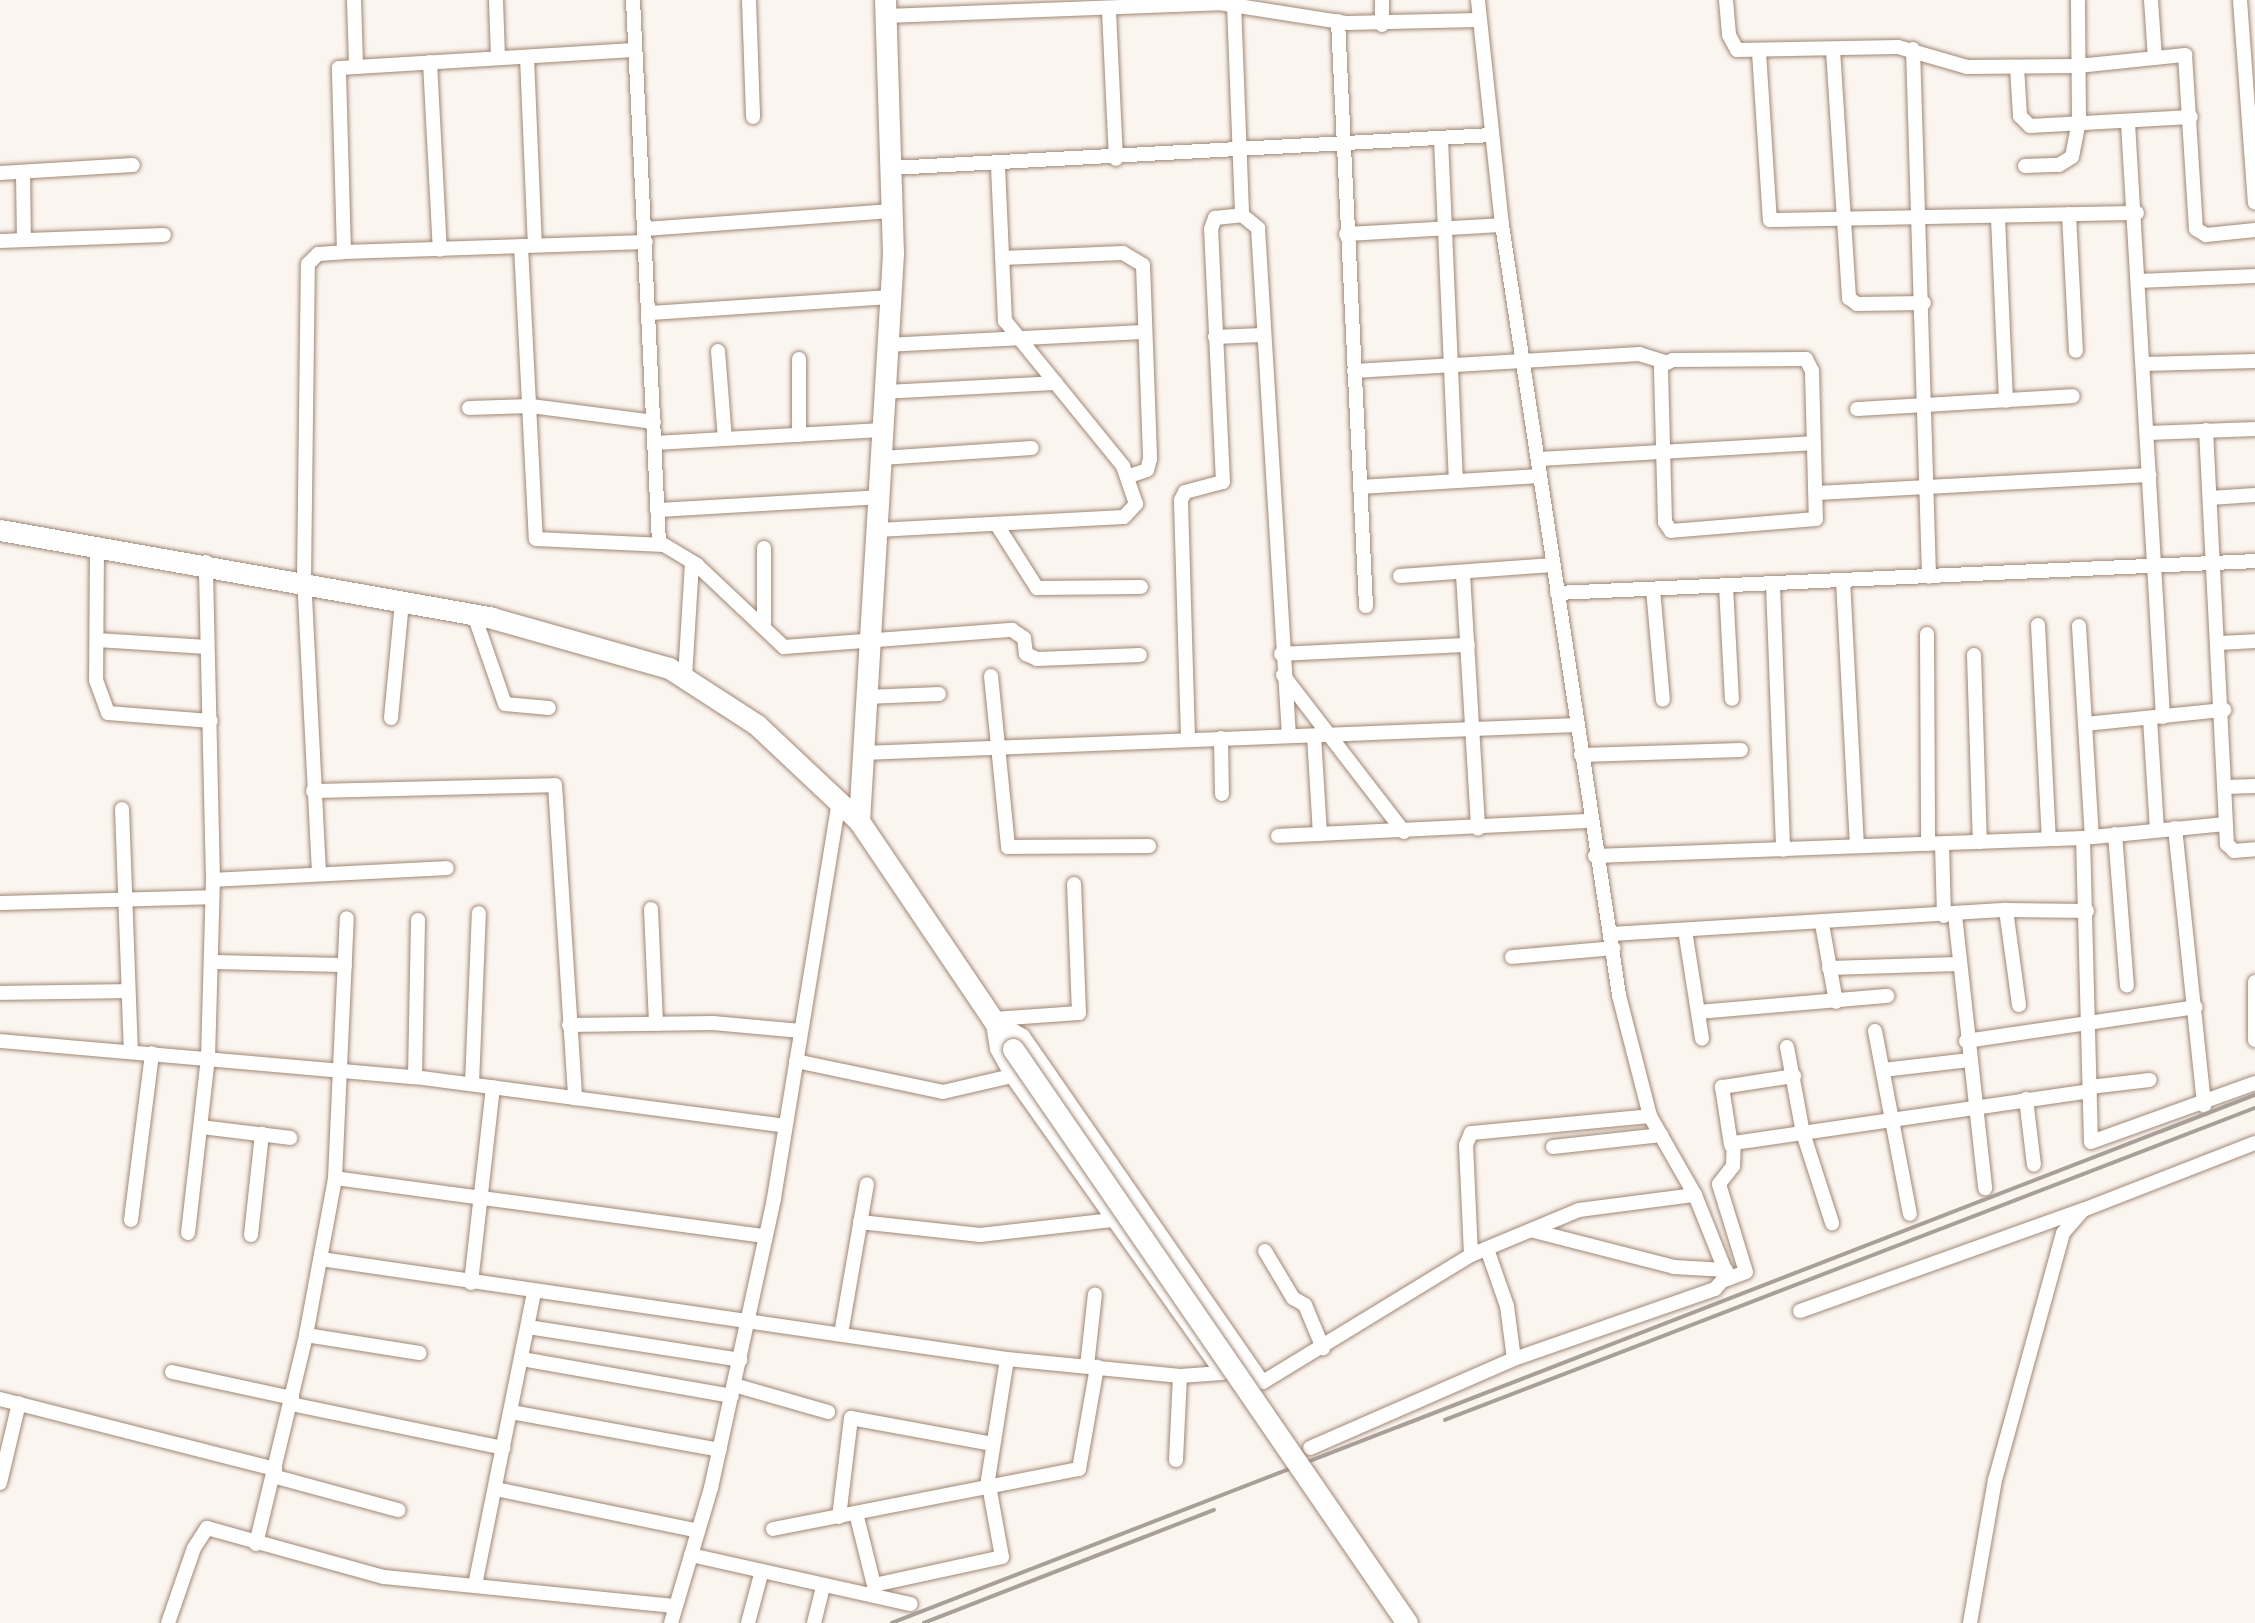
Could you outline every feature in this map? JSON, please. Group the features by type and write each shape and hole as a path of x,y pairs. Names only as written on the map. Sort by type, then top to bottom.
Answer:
{"street":[{"path":"354,0 356,64"},
{"path":"496,0 498,58"},
{"path":"633,0 659,543"},
{"path":"749,0 753,117"},
{"path":"1382,0 1382,25"},
{"path":"1478,0 1502,225 1595,856 1650,1116 1695,1195 1726,1275"},
{"path":"1726,0 1731,45 1759,52 1913,49 1967,67 2078,66 2188,57 2196,229 2206,235 2255,230"},
{"path":"2025,166 2066,163 2078,126 2078,0"},
{"path":"2151,0 2155,58"},
{"path":"2240,0 2249,89 2255,202"},
{"path":"859,821 880,497 885,345 890,297 892,168 886,8 1109,11 1225,2 1338,21 1382,25 1479,20"},
{"path":"1225,2 1242,215 1258,228 1281,654 1289,736"},
{"path":"1109,11 1116,159"},
{"path":"1338,21 1341,143 1366,606"},
{"path":"1913,49 1924,303 1925,487 1929,577"},
{"path":"344,252 335,71 356,64 634,50"},
{"path":"1833,50 1842,221 1852,302 1924,303"},
{"path":"1759,52 1767,216 1842,221 2137,213"},
{"path":"527,57 534,537 659,543 692,562 785,647 1012,630 1024,638 1026,654 1037,659 1140,655"},
{"path":"430,62 440,250"},
{"path":"2017,67 2022,121 2078,126 2191,117"},
{"path":"2129,123 2137,213 2154,566 2157,830"},
{"path":"892,168 998,166 1492,135"},
{"path":"1441,139 1446,367 1456,481"},
{"path":"0,173 133,165"},
{"path":"877,530 1124,517 1136,504 1130,476 1005,321 998,166"},
{"path":"23,172 24,240"},
{"path":"318,873 304,580 307,270 318,254 528,245 891,211"},
{"path":"2069,214 2076,351"},
{"path":"1188,738 1181,500 1185,492 1223,482 1215,337 1213,222 1242,215"},
{"path":"1998,218 2006,401"},
{"path":"1346,234 1502,225"},
{"path":"0,241 164,235"},
{"path":"1002,258 1131,253 1143,265 1143,332 1150,459 1147,470 1130,476"},
{"path":"2139,281 2255,276"},
{"path":"650,313 890,297"},
{"path":"885,345 1143,332"},
{"path":"1215,337 1262,335"},
{"path":"718,351 725,439"},
{"path":"1354,371 1651,354 1665,362 1806,359 1817,493 1811,523 1677,533 1665,522 1657,378 1665,362"},
{"path":"799,359 799,435"},
{"path":"2144,365 2255,361"},
{"path":"884,392 1055,383"},
{"path":"1857,409 2073,396"},
{"path":"469,408 531,406 654,422"},
{"path":"2148,433 2255,429"},
{"path":"655,443 882,430"},
{"path":"2206,430 2224,710 2225,824 2229,849 2255,849"},
{"path":"1538,458 1814,443"},
{"path":"881,458 1032,448"},
{"path":"1817,493 2150,475"},
{"path":"1360,486 1540,476"},
{"path":"2210,498 2255,495"},
{"path":"657,510 880,497"},
{"path":"997,525 1037,588 1141,587"},
{"path":"0,530 304,580 559,633 685,677 757,724 859,821 1407,1623"},
{"path":"97,547 98,691 111,716 211,721"},
{"path":"764,548 764,628"},
{"path":"1557,593 2255,561"},
{"path":"188,1233 208,1058 211,962 213,880 206,562"},
{"path":"685,677 692,562"},
{"path":"1400,576 1463,574 1553,565"},
{"path":"1463,574 1478,829"},
{"path":"1843,580 1857,846"},
{"path":"1773,585 1783,849"},
{"path":"1726,586 1732,699"},
{"path":"1653,589 1662,700"},
{"path":"391,718 402,602"},
{"path":"474,615 505,704 549,708"},
{"path":"2038,625 2049,839"},
{"path":"2079,626 2085,724 2090,1089 2095,1145 2255,1083"},
{"path":"1927,634 1935,844 1958,964 1985,1188"},
{"path":"97,640 207,647"},
{"path":"2219,643 2255,641"},
{"path":"1281,654 1468,645"},
{"path":"1974,655 1980,842"},
{"path":"1283,675 1404,832"},
{"path":"991,676 995,746 1006,842 1013,850 1149,846"},
{"path":"866,697 939,694"},
{"path":"2085,724 2224,710"},
{"path":"863,753 1188,738 1471,732 1576,725"},
{"path":"1314,736 1320,834"},
{"path":"1221,738 1222,794"},
{"path":"1581,755 1741,750"},
{"path":"313,791 555,785 575,1098"},
{"path":"2225,787 2255,786"},
{"path":"671,1623 720,1450 740,1360 785,1126 839,801"},
{"path":"121,809 131,1052"},
{"path":"1278,836 1478,829 1590,821"},
{"path":"1595,856 2087,838 2225,824"},
{"path":"2175,828 2204,1105"},
{"path":"2115,834 2127,986"},
{"path":"213,880 447,868"},
{"path":"993,1019 1079,1013 1073,884"},
{"path":"0,903 212,897"},
{"path":"651,909 656,1024"},
{"path":"1512,957 1685,930 1822,924 2006,910 2087,911"},
{"path":"2006,910 2019,1005"},
{"path":"472,1084 479,913"},
{"path":"256,1544 306,1335 335,1178 344,1070 347,918"},
{"path":"415,1077 418,920"},
{"path":"1822,924 1836,1002"},
{"path":"1685,930 1702,1039"},
{"path":"211,962 345,965"},
{"path":"1829,968 1958,964"},
{"path":"2255,982 2255,1040"},
{"path":"0,993 127,991"},
{"path":"1699,1012 1887,996"},
{"path":"1966,1041 2091,1027 2195,1007"},
{"path":"321,1259 471,1283 1007,1359 1180,1376 1222,1373 1012,1076 997,1049 993,1019"},
{"path":"993,1019 1023,1035 1263,1382 1323,1348 1471,1255 1579,1210 1695,1195"},
{"path":"569,1026 656,1024 801,1031"},
{"path":"1875,1031 1910,1214"},
{"path":"0,1041 415,1077 785,1126"},
{"path":"1787,1047 1803,1133 1832,1223"},
{"path":"131,1220 152,1053"},
{"path":"1883,1070 1969,1060"},
{"path":"796,1062 943,1092 1012,1076"},
{"path":"1310,1448 1514,1359 1726,1275 1746,1272 1720,1184 1733,1166 1723,1087 1794,1076"},
{"path":"1731,1145 1975,1105 2150,1080"},
{"path":"471,1283 493,1087"},
{"path":"2026,1099 2034,1165"},
{"path":"1471,1255 1466,1145 1471,1133 1650,1116"},
{"path":"201,1127 290,1138"},
{"path":"251,1236 262,1134"},
{"path":"1553,1147 1661,1135"},
{"path":"1800,1311 2083,1210 2255,1143"},
{"path":"335,1178 481,1202 765,1236"},
{"path":"841,1334 867,1184"},
{"path":"1970,1623 1996,1480 2048,1269 2063,1233 2083,1210"},
{"path":"860,1222 980,1235 1112,1220"},
{"path":"1534,1231 1674,1267 1726,1275"},
{"path":"1487,1249 1507,1306 1514,1359"},
{"path":"1265,1251 1293,1298 1305,1305 1323,1348"},
{"path":"475,1585 534,1292"},
{"path":"773,1530 1080,1468 1092,1366 1095,1294"},
{"path":"528,1327 740,1360"},
{"path":"306,1335 420,1353"},
{"path":"522,1359 733,1390 828,1412"},
{"path":"856,1513 869,1581 878,1585 1002,1557 988,1488 1007,1359"},
{"path":"172,1372 504,1448"},
{"path":"1176,1460 1180,1376"},
{"path":"0,1399 274,1472 398,1510"},
{"path":"0,1483 19,1403"},
{"path":"511,1412 720,1450"},
{"path":"839,1517 851,1418 993,1444"},
{"path":"496,1489 698,1531"},
{"path":"169,1623 201,1531 384,1577 675,1606"},
{"path":"691,1555 823,1588 911,1604"},
{"path":"748,1623 761,1574"},
{"path":"814,1623 823,1588"}],"railway":[{"path":"892,1623 2255,1095"},
{"path":"1445,1420 2255,1108"},
{"path":"924,1623 1214,1510"}]}
